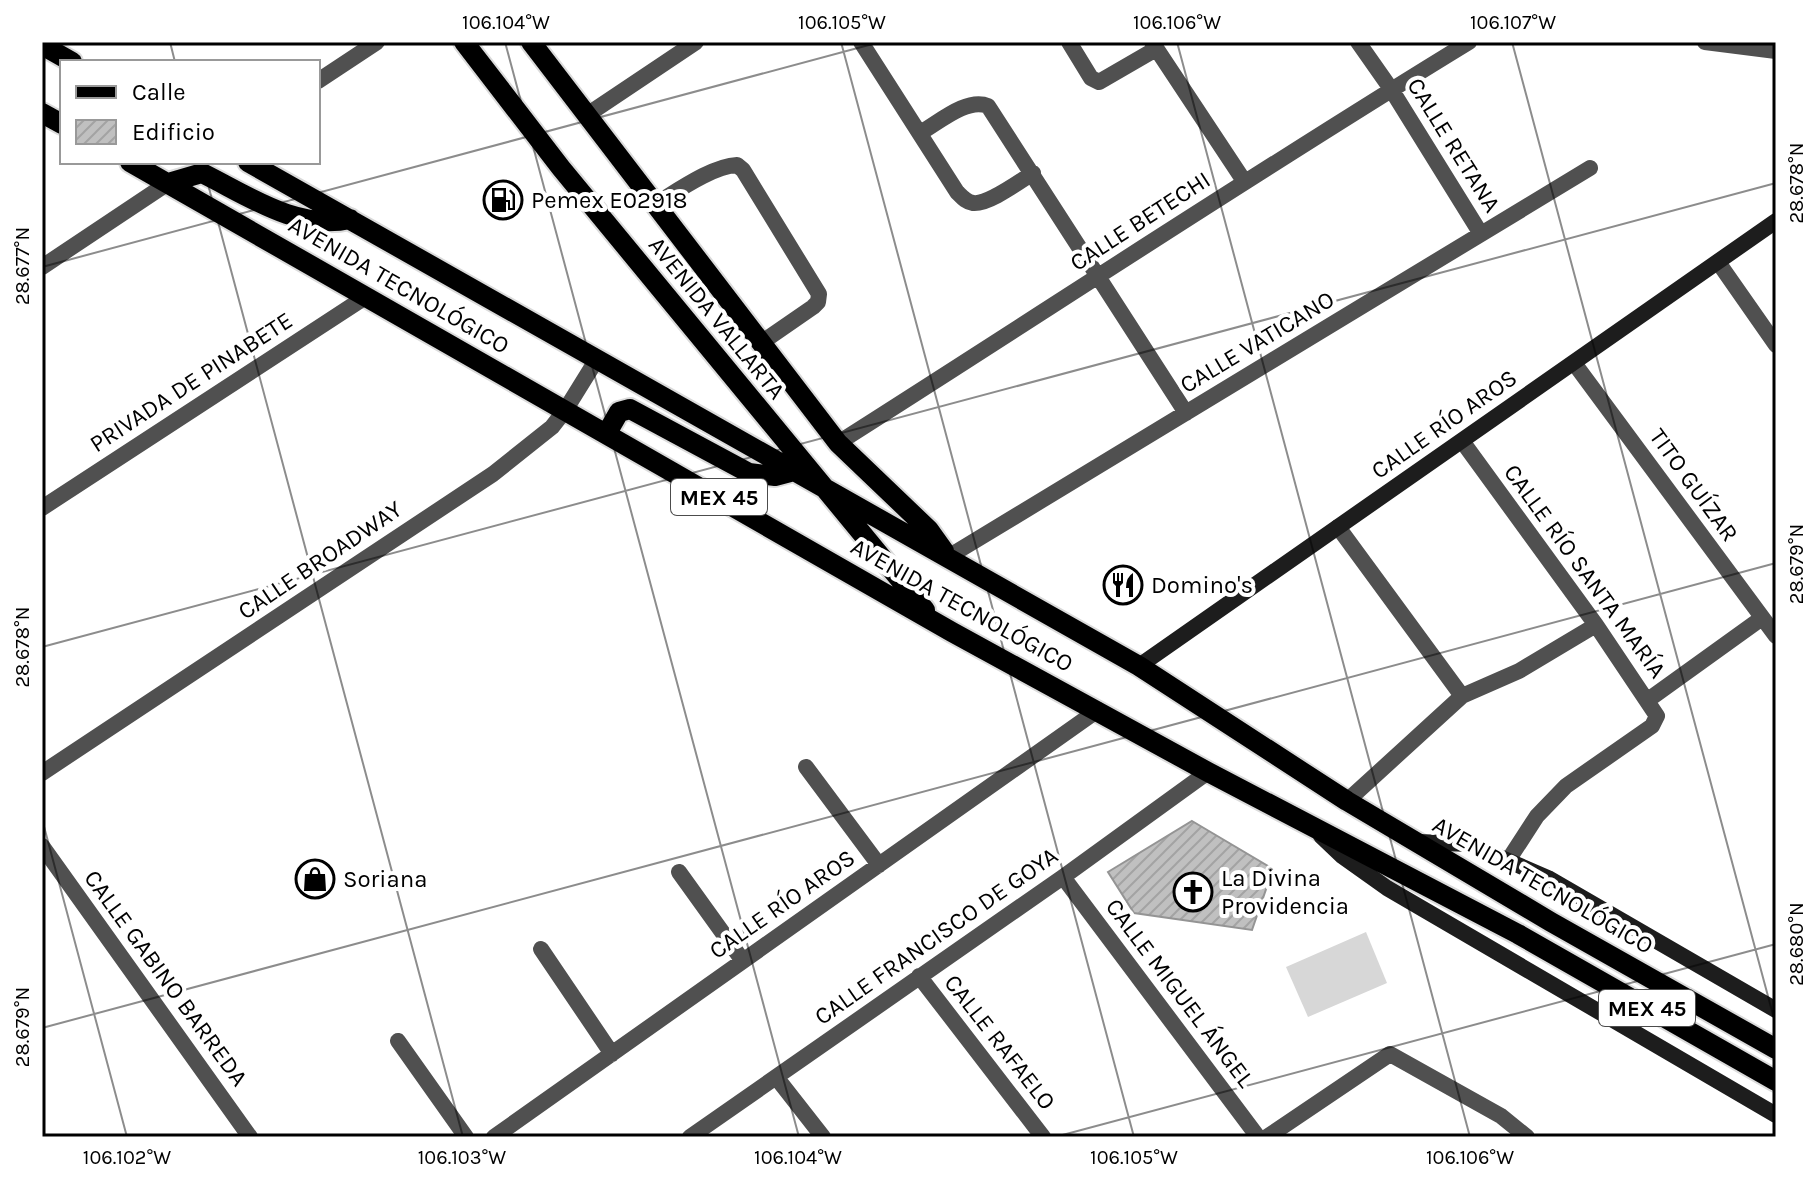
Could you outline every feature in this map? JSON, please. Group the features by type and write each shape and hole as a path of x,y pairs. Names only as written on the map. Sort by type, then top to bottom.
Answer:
{"main road":[{"name":"AVENIDA VALLARTA","path":"464,42 561,168 935,622"},
{"name":"AVENIDA VALLARTA","path":"531,42 838,443 929,530 948,557"},
{"path":"43,43 69,60"},
{"name":"AVENIDA TECNOLÓGICO","path":"134,164 935,622 1208,772 1518,934 1776,1081"},
{"name":"AVENIDA TECNOLÓGICO","path":"252,164 1139,666 1347,801 1551,922 1776,1049"},
{"path":"168,183 202,173 289,215 328,224 350,219"},
{"path":"607,433 619,412 630,409 749,473 775,476 794,471"}],"street":[{"path":"320,80 377,42"},
{"path":"587,115 696,42"},
{"path":"861,42 957,192 973,203 988,199 1033,173"},
{"path":"1069,42 1096,82 1105,80 1154,45 1244,181"},
{"name":"CALLE RETANA","path":"1358,42 1391,89 1481,234"},
{"name":"CALLE BETECHI","path":"838,443 1244,181 1469,42"},
{"path":"1705,42 1776,51"},
{"path":"920,133 967,106 983,103 988,106 1186,413"},
{"path":"654,205 726,166 737,165 743,170 819,294 818,302 813,307 761,343"},
{"name":"CALLE VATICANO","path":"948,557 1590,168"},
{"path":"42,267 168,183"},
{"name":"CALLE RÍO AROS","path":"1139,666 1776,221"},
{"path":"1718,262 1776,345"},
{"name":"PRIVADA DE PINABETE","path":"42,508 367,296"},
{"name":"CALLE BROADWAY","path":"42,773 493,474 536,442 566,409 597,359"},
{"name":"TITO GUÍZAR","path":"1574,363 1776,636"},
{"name":"CALLE RÍO SANTA MARÍA","path":"1462,441 1596,625 1657,716 1652,726 1566,786 1537,816 1509,859"},
{"path":"1338,527 1462,696"},
{"path":"1648,700 1762,618"},
{"path":"1347,801 1462,696 1519,671 1596,625"},
{"name":"CALLE RÍO AROS","path":"494,1137 1098,710"},
{"path":"806,767 879,865"},
{"name":"CALLE FRANCISCO DE GOYA","path":"690,1137 1208,772"},
{"path":"1312,827 1342,856 1387,888 1776,1115"},
{"path":"1419,842 1469,844 1509,859 1548,878 1776,1010"},
{"name":"CALLE GABINO BARREDA","path":"42,846 250,1137"},
{"path":"679,872 743,961"},
{"name":"CALLE MIGUEL ÁNGEL","path":"1063,877 1258,1137"},
{"path":"541,949 612,1054"},
{"name":"CALLE RAFAELO","path":"919,976 1043,1137"},
{"path":"398,1041 466,1137"},
{"path":"1267,1137 1390,1054 1501,1116 1527,1137"},
{"path":"776,1077 823,1137"}],"shaded area":[{"path":"1366,932 1387,983 1308,1017 1286,967"}],"building":[{"name":"La Divina Providencia","path":"1192,821 1273,869 1252,930 1134,913 1108,872"}],"place":[{"name":"Pemex E02918","path":"503,200"},
{"name":"Domino's","path":"1123,585"},
{"name":"Soriana","path":"315,879"},
{"name":"La Divina Providencia","path":"1193,892"}]}
